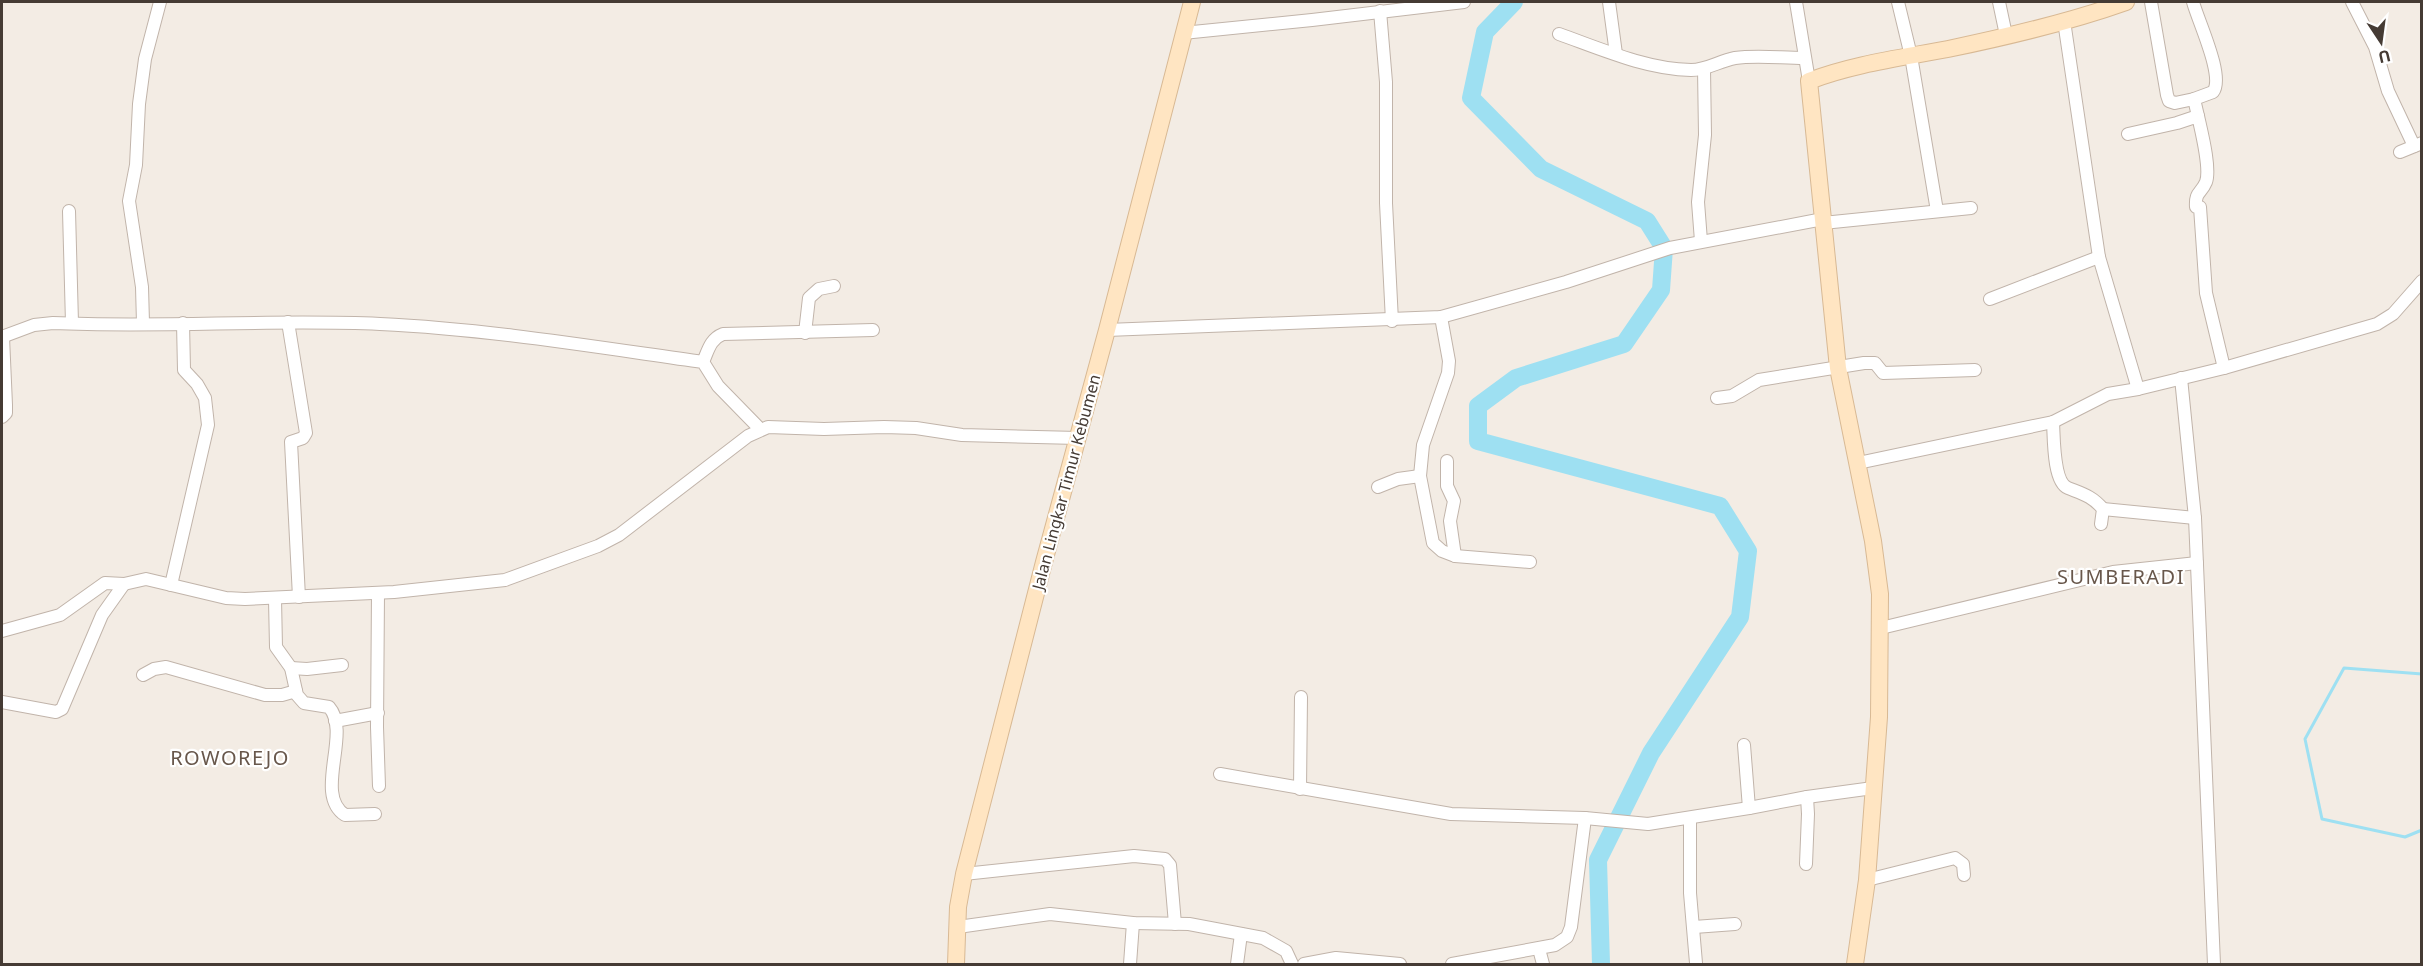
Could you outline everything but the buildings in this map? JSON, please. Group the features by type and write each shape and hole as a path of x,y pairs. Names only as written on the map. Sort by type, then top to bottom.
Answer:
{"street":[{"path":"143,323 142,287 129,201 136,165 139,104 145,59 160,2"},
{"name":"Jalan Lingkar Timur Kebumen","path":"956,964 958,907 964,874 1192,2"},
{"path":"1183,33 1464,2"},
{"path":"1609,2 1616,54"},
{"path":"1796,2 1809,81 1838,368 1873,541 1881,628 1879,717 1867,880 1855,964"},
{"path":"1898,2 1911,56 1937,211"},
{"path":"1999,2 2006,35"},
{"path":"1809,81 1840,70 2064,21 2126,2"},
{"path":"2151,2 2169,101 2175,103 2213,92 2217,84 2209,47 2193,2"},
{"path":"2352,2 2375,47 2388,91 2418,145 2400,152"},
{"path":"1380,11 1386,82 1386,203 1392,321"},
{"path":"2064,21 2099,257 2138,389"},
{"path":"1559,34 1624,58 1690,70 1704,69 1719,61 1738,58 1804,58"},
{"path":"1701,241 1698,202 1705,135 1704,69"},
{"path":"2194,99 2207,179 2196,198 2196,207 2200,207 2206,293 2224,368"},
{"path":"2128,134 2198,116"},
{"path":"1107,330 1392,321 1441,317 1670,248 1701,241 1823,221 1971,208"},
{"path":"69,211 72,323"},
{"path":"1990,299 2099,257"},
{"path":"1858,463 2053,422 2098,398 2224,368 2376,324 2393,314 2421,281"},
{"path":"805,333 805,316 809,298 819,289 834,286"},
{"path":"1441,317 1449,361 1448,372 1424,445 1420,476 1433,543 1442,551 1455,556 1530,562"},
{"path":"2,417 6,413 6,405 2,337 34,325 53,322 288,322 381,324 519,335 703,363 718,386 760,429"},
{"path":"288,322 306,433 303,438 291,442 299,597"},
{"path":"171,585 208,425 205,398 197,384 184,370 183,323"},
{"path":"703,363 711,342 721,335 873,330"},
{"path":"1717,398 1732,396 1759,380 1869,362 1877,364 1884,373 1975,370"},
{"path":"2181,378 2197,563 2214,964"},
{"path":"2053,422 2058,477 2065,487 2088,494 2103,509 2194,518"},
{"path":"2,631 60,615 105,583 124,584 146,579 226,598 275,599 378,593 505,580 598,546 631,527 662,501 760,429 768,427 916,428 962,435 1078,438"},
{"path":"1447,461 1447,486 1454,501 1450,521 1455,556"},
{"path":"1378,487 1398,478 1420,476"},
{"path":"2101,524 2103,509"},
{"path":"1881,628 2113,572 2197,563"},
{"path":"2,702 56,712 62,709 102,615 124,584"},
{"path":"378,593 379,786"},
{"path":"275,599 276,648 291,668 300,700 304,703 329,707 335,721 336,750 332,773 334,801 340,812 345,815 375,814"},
{"path":"291,668 342,665"},
{"path":"143,675 154,669 166,668 265,695 274,696 296,691"},
{"path":"1300,789 1301,697"},
{"path":"335,721 378,712"},
{"path":"1744,745 1749,808"},
{"path":"1220,774 1450,814 1588,818 1648,824 1807,796 1873,788"},
{"path":"1806,864 1807,796"},
{"path":"1452,964 1539,949 1561,942 1567,937 1571,927 1588,818"},
{"path":"1690,818 1690,893 1696,963"},
{"path":"964,874 1098,858 1134,856 1161,858 1168,861 1170,865 1175,924"},
{"path":"1867,880 1955,858 1963,864 1964,875"},
{"path":"958,927 1050,914 1133,923 1189,924 1263,938 1286,951 1292,964"},
{"path":"1130,964 1133,923"},
{"path":"1694,927 1736,924"},
{"path":"1238,964 1241,934"},
{"path":"1539,949 1543,964"},
{"path":"1304,964 1336,958 1400,964"}],"waterway":[{"path":"1514,2 1485,32 1471,98 1541,169 1647,221 1664,248 1661,290 1624,344 1516,378 1478,406 1478,441 1720,506 1748,551 1740,617 1651,753 1598,860 1601,964"},
{"path":"2422,674 2344,668 2305,739 2322,819 2405,837 2422,830"}],"district":[{"name":"SUMBERADI","path":"2121,577"},
{"name":"ROWOREJO","path":"230,758"}]}
